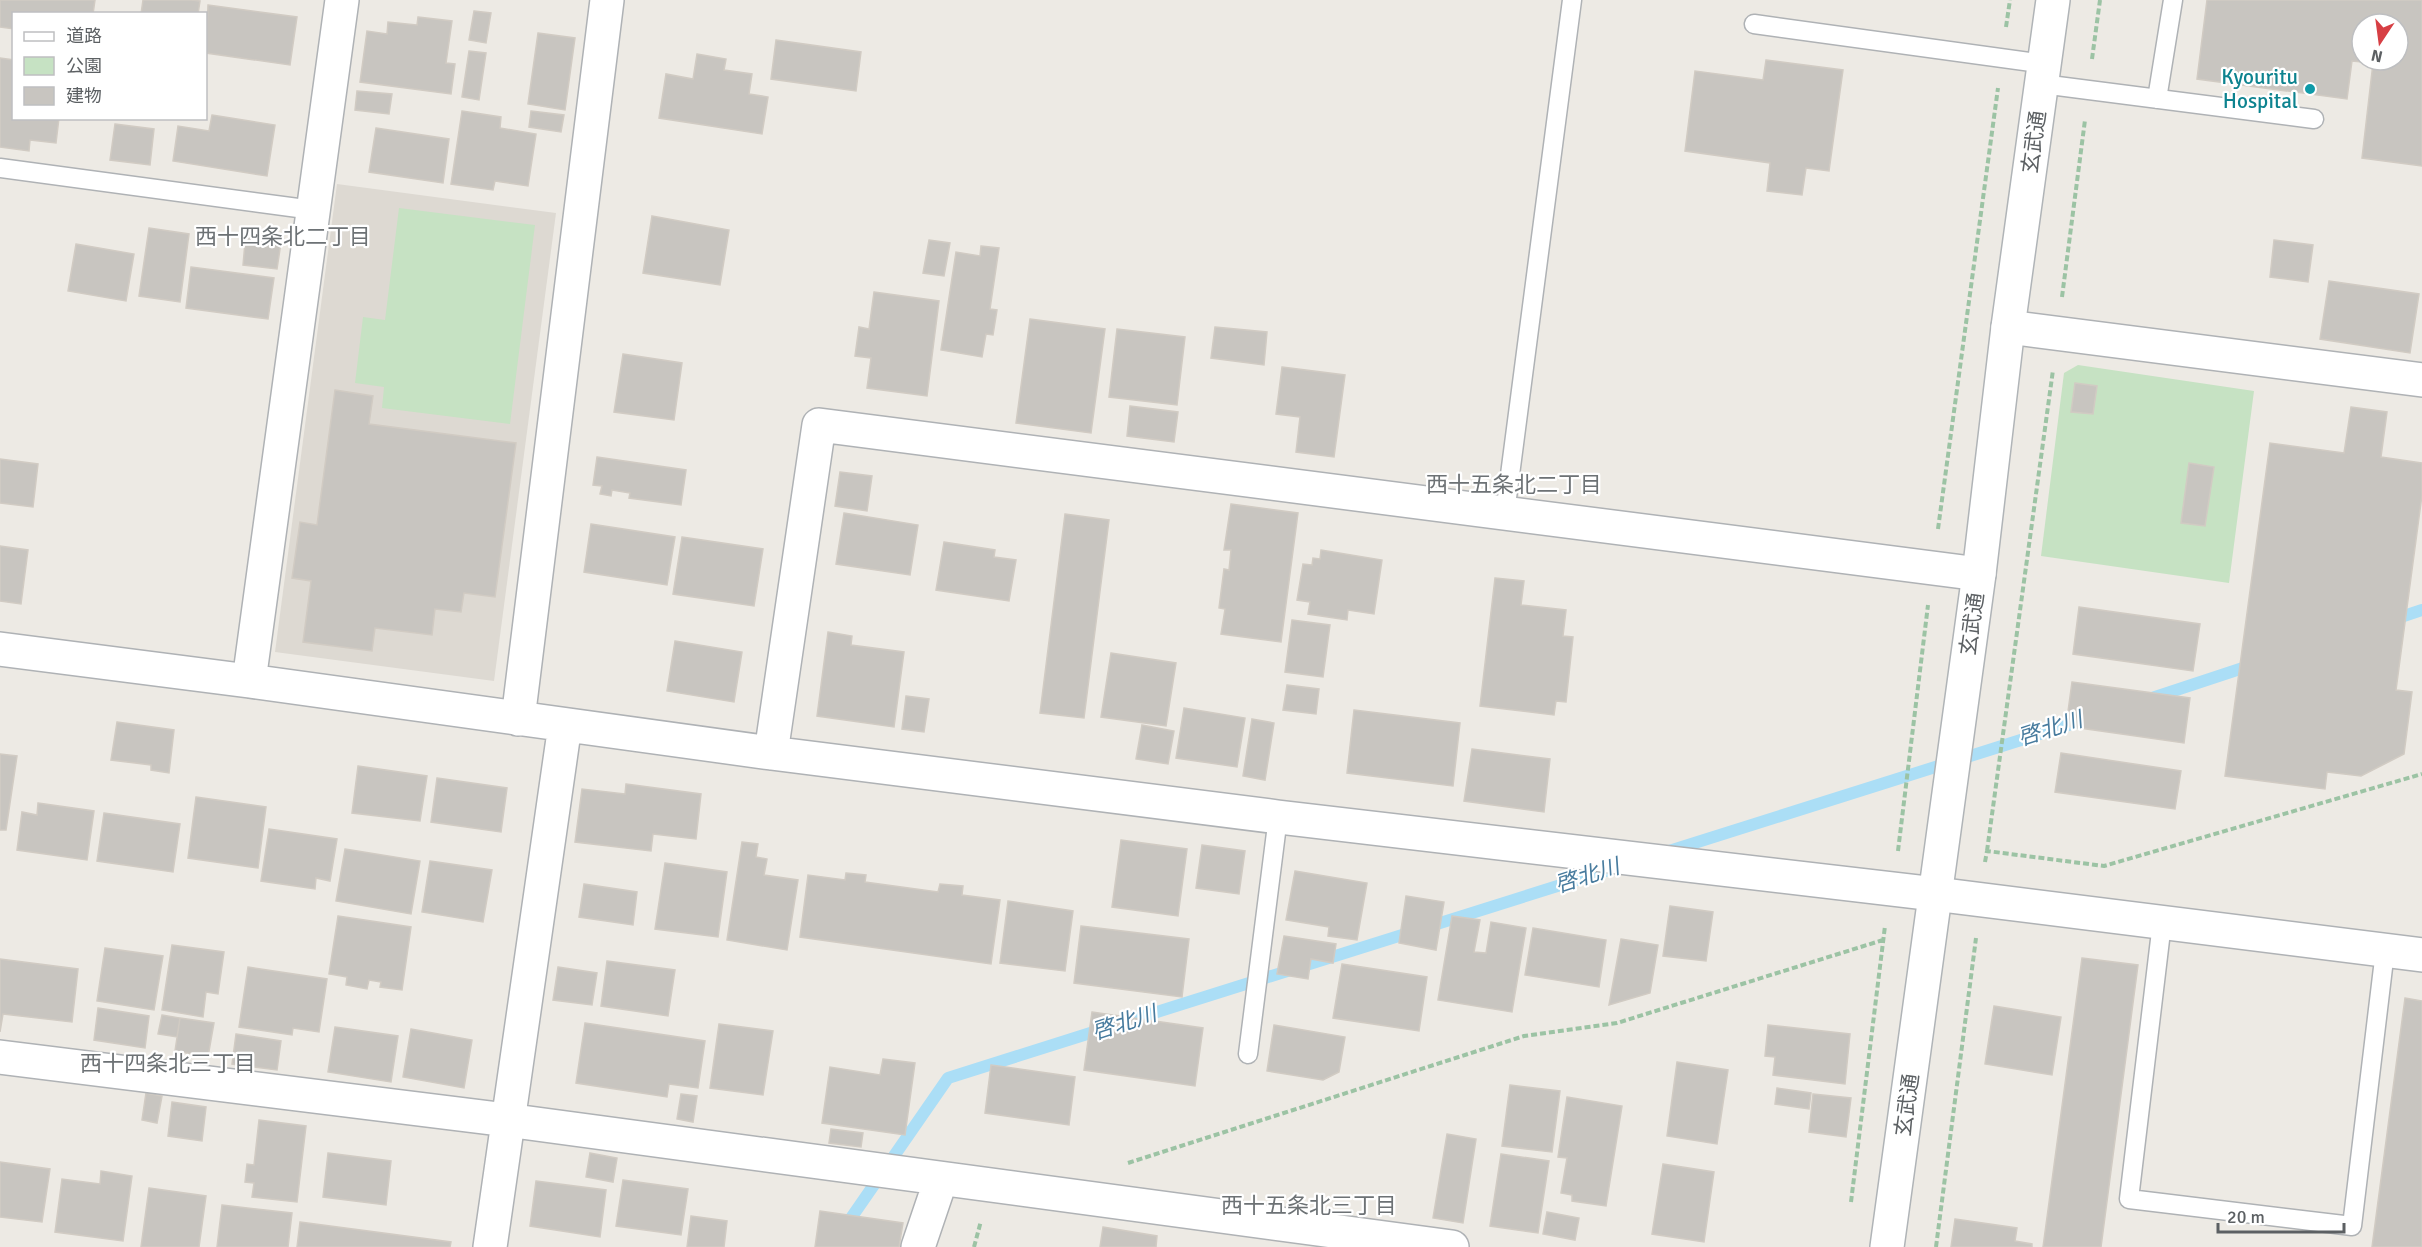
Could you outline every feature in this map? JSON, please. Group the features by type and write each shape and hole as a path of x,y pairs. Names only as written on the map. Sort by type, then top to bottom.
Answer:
{"street":[{"path":"249,681 342,0"},
{"path":"518,719 607,0"},
{"name":"玄武通","path":"1887,1247 1979,574 2008,327 2053,0"},
{"path":"2008,327 2422,380"},
{"path":"771,753 819,424 1979,574"},
{"path":"0,650 249,681 771,753 1278,817 1935,894 2422,955"},
{"path":"490,1247 565,725"},
{"path":"0,1057 507,1120 1452,1247"},
{"path":"918,1247 942,1179"}],"lane":[{"path":"1505,513 1572,0"},
{"path":"2157,99 2173,0"},
{"path":"1754,24 2002,59 2088,90 2314,118"},
{"path":"0,168 313,210"},
{"path":"1248,1054 1278,817"},
{"path":"2162,923 2129,1199 2352,1226 2385,951"}],"path":[{"path":"1850,1212 1883,940 1893,889 1933,568 2010,0"},
{"path":"1987,851 2058,334 2100,0"},
{"path":"1124,1164 1524,1036 1617,1023 1883,940"},
{"path":"974,1247 982,1218"}],"shaded area":[{"path":"337,184 556,213 494,681 275,652"}],"green space":[{"path":"399,208 535,225 510,424 382,408 384,387 355,383 363,317 385,320"},
{"path":"2078,365 2254,391 2229,583 2041,556 2064,373"}],"building":[{"path":"0,0 95,0 93,12 12,12 12,29 0,27"},
{"path":"143,0 200,1 198,12 141,12"},
{"name":"Kyouritu Hospital","path":"2207,0 2422,0 2422,166 2362,158 2372,72 2410,72 2410,12 2350,12 2351,72 2347,99 2197,79"},
{"path":"208,5 297,17 290,65 207,53"},
{"path":"474,11 491,13 486,43 469,40"},
{"path":"418,17 452,21 446,63 455,64 451,94 360,82 367,31 387,34 388,22 417,25"},
{"path":"538,33 575,38 565,110 528,104"},
{"path":"776,40 861,52 856,91 771,79"},
{"path":"469,51 486,53 479,100 462,97"},
{"path":"697,54 726,59 724,70 752,74 749,94 768,97 762,134 659,118 666,74 693,79"},
{"path":"0,58 12,60 12,120 59,120 56,143 30,140 29,151 0,147"},
{"path":"1766,60 1843,70 1829,171 1806,168 1802,195 1767,191 1770,163 1685,151 1695,71 1763,80"},
{"path":"357,91 392,94 389,114 355,110"},
{"path":"462,111 501,117 500,128 536,134 528,186 495,181 493,190 451,184"},
{"path":"531,111 564,115 561,132 529,127"},
{"path":"212,115 275,125 267,176 173,161 178,126 209,131"},
{"path":"115,124 154,129 150,165 110,160"},
{"path":"376,128 449,139 443,183 369,172"},
{"path":"652,216 729,230 720,285 643,273"},
{"path":"149,228 189,234 180,302 139,296"},
{"path":"246,232 282,236 277,269 243,265"},
{"path":"929,240 950,243 944,276 923,273"},
{"path":"2274,240 2313,245 2308,282 2270,277"},
{"path":"76,244 134,254 126,301 68,291"},
{"path":"981,246 999,248 990,309 997,310 993,335 986,334 982,357 941,350 956,252 980,256"},
{"path":"191,267 274,278 268,319 186,308"},
{"path":"2329,281 2419,294 2410,353 2320,339"},
{"path":"874,292 939,301 927,396 867,388 871,358 855,356 859,327 869,329"},
{"path":"1030,319 1105,329 1091,433 1016,423"},
{"path":"1215,327 1267,332 1264,365 1211,358"},
{"path":"1117,329 1185,337 1177,405 1109,397"},
{"path":"623,354 682,363 674,420 614,412"},
{"path":"1282,367 1345,375 1334,457 1296,452 1300,417 1276,414"},
{"path":"2075,383 2097,386 2093,414 2071,412"},
{"path":"335,390 373,396 369,424 516,443 495,597 464,593 461,612 435,609 432,635 375,628 372,651 303,642 311,581 292,578 300,522 317,525"},
{"path":"1130,406 1178,412 1174,442 1127,436"},
{"path":"2351,407 2387,412 2381,457 2422,463 2422,495 2396,690 2412,692 2404,754 2361,776 2327,772 2325,789 2225,776 2270,443 2344,453"},
{"path":"597,457 686,470 681,505 629,498 630,493 612,490 611,496 600,494 602,486 593,485"},
{"path":"0,459 38,464 33,507 0,503"},
{"path":"2189,463 2214,467 2205,526 2181,523"},
{"path":"840,472 872,476 867,511 835,506"},
{"path":"1231,504 1298,513 1281,642 1221,634 1225,609 1219,608 1224,569 1229,570 1231,550 1224,550"},
{"path":"844,513 918,525 910,575 836,564"},
{"path":"1065,514 1109,520 1084,718 1040,713"},
{"path":"591,524 675,537 667,585 584,572"},
{"path":"682,537 763,549 754,606 673,594"},
{"path":"944,542 995,550 994,557 1016,560 1009,601 936,590"},
{"path":"0,546 28,550 21,604 0,601"},
{"path":"1321,550 1382,560 1374,614 1348,610 1347,620 1308,614 1310,602 1297,600 1303,564 1312,565 1313,558 1320,559"},
{"path":"1495,578 1524,581 1521,605 1566,610 1563,636 1573,637 1566,702 1556,701 1554,715 1480,706"},
{"path":"2079,607 2200,624 2193,671 2073,654"},
{"path":"1292,620 1330,625 1323,677 1285,672"},
{"path":"828,632 852,636 851,645 904,652 894,727 817,716"},
{"path":"675,641 742,652 734,702 667,691"},
{"path":"1111,653 1176,663 1166,726 1101,717"},
{"path":"2072,682 2190,698 2184,743 2066,726"},
{"path":"1287,685 1319,689 1316,714 1283,710"},
{"path":"906,696 929,699 924,732 902,729"},
{"path":"1184,708 1245,718 1237,767 1176,758"},
{"path":"1354,710 1460,723 1453,786 1347,773"},
{"path":"1252,719 1274,723 1265,780 1243,776"},
{"path":"117,722 174,730 169,773 151,770 151,765 111,760"},
{"path":"1142,725 1174,731 1168,764 1136,759"},
{"path":"1472,749 1550,759 1544,812 1464,801"},
{"path":"2061,753 2181,771 2175,809 2055,792"},
{"path":"0,754 17,756 6,830 0,830"},
{"path":"358,766 427,776 420,821 352,813"},
{"path":"437,778 507,788 501,832 431,822"},
{"path":"626,784 701,794 696,839 653,834 651,851 575,842 582,789 625,794"},
{"path":"196,797 266,807 258,868 188,858"},
{"path":"38,803 94,811 87,860 17,850 22,812 37,815"},
{"path":"104,813 180,824 173,872 97,861"},
{"path":"269,829 337,839 330,881 316,878 315,889 261,881"},
{"path":"1121,840 1187,849 1178,916 1112,907"},
{"path":"742,842 758,844 756,857 767,859 764,875 798,880 787,950 727,940"},
{"path":"1202,845 1245,851 1239,894 1196,888"},
{"path":"345,849 420,861 411,914 336,901"},
{"path":"430,861 492,870 483,922 422,912"},
{"path":"665,863 727,872 718,937 655,929"},
{"path":"1295,871 1367,883 1357,940 1328,936 1329,927 1286,920"},
{"path":"846,873 866,875 865,882 938,892 940,884 963,886 962,895 1000,900 991,964 800,937 808,875 845,880"},
{"path":"584,884 637,892 633,925 579,917"},
{"path":"1406,896 1444,902 1436,950 1399,943"},
{"path":"1008,901 1073,911 1065,971 1000,963"},
{"path":"1670,906 1713,912 1706,961 1663,956"},
{"path":"338,916 411,927 402,990 380,987 381,982 369,980 367,989 346,985 347,977 329,974"},
{"path":"1452,916 1480,920 1474,952 1486,953 1491,922 1526,928 1512,1012 1438,1000"},
{"path":"1081,926 1189,939 1182,997 1074,983"},
{"path":"1533,928 1606,940 1599,987 1525,975"},
{"path":"1284,936 1336,944 1333,963 1311,959 1308,979 1277,974"},
{"path":"1621,939 1658,945 1650,993 1609,1005"},
{"path":"172,945 224,952 218,994 206,992 203,1017 162,1010"},
{"path":"105,948 163,956 154,1010 97,1001"},
{"path":"2082,958 2138,965 2101,1247 2043,1247"},
{"path":"0,959 78,969 72,1022 3,1014 0,1032"},
{"path":"607,961 675,970 668,1016 601,1006"},
{"path":"1342,964 1427,977 1419,1031 1333,1018"},
{"path":"248,967 327,979 319,1032 293,1028 292,1035 239,1027"},
{"path":"558,967 597,973 592,1005 553,1000"},
{"path":"2405,998 2422,1001 2422,1247 2372,1247"},
{"path":"1994,1006 2061,1017 2052,1075 1985,1064"},
{"path":"98,1008 149,1016 145,1048 94,1040"},
{"path":"1092,1012 1203,1028 1195,1086 1084,1070"},
{"path":"162,1015 180,1018 177,1037 158,1034"},
{"path":"180,1018 214,1023 208,1057 175,1051"},
{"path":"585,1023 705,1041 698,1088 669,1084 667,1097 576,1083"},
{"path":"719,1024 773,1031 763,1095 710,1088"},
{"path":"1274,1025 1345,1037 1339,1072 1323,1080 1267,1071"},
{"path":"1768,1025 1850,1034 1845,1084 1773,1075 1775,1057 1765,1056"},
{"path":"335,1027 398,1036 391,1082 328,1072"},
{"path":"411,1029 472,1040 464,1088 403,1077"},
{"path":"236,1034 281,1041 277,1070 232,1064"},
{"path":"883,1059 915,1063 905,1135 822,1123 830,1067 880,1075"},
{"path":"1677,1062 1728,1070 1717,1144 1667,1136"},
{"path":"991,1065 1075,1077 1069,1125 985,1113"},
{"path":"1510,1085 1560,1091 1552,1152 1502,1146"},
{"path":"1777,1088 1811,1093 1809,1109 1775,1104"},
{"path":"146,1093 162,1096 157,1123 142,1120"},
{"path":"681,1094 697,1096 693,1122 677,1119"},
{"path":"1813,1094 1851,1098 1846,1137 1809,1132"},
{"path":"1567,1097 1622,1106 1606,1206 1572,1201 1572,1195 1561,1193 1567,1158 1558,1157"},
{"path":"172,1102 206,1107 202,1141 168,1136"},
{"path":"259,1120 306,1126 297,1202 252,1197 254,1183 245,1182 247,1164 254,1165"},
{"path":"831,1129 863,1133 861,1147 829,1143"},
{"path":"1447,1134 1476,1139 1463,1223 1433,1218"},
{"path":"328,1153 391,1161 386,1205 323,1197"},
{"path":"590,1153 617,1158 613,1182 586,1177"},
{"path":"1501,1154 1549,1161 1538,1233 1490,1226"},
{"path":"0,1162 50,1169 42,1222 0,1217"},
{"path":"1663,1164 1714,1172 1704,1242 1652,1234"},
{"path":"101,1171 132,1176 123,1241 55,1232 62,1179 100,1184"},
{"path":"623,1180 688,1189 681,1235 616,1226"},
{"path":"536,1181 606,1190 600,1237 530,1226"},
{"path":"149,1188 206,1196 199,1247 141,1247"},
{"path":"222,1205 292,1213 288,1247 217,1247"},
{"path":"820,1211 903,1223 899,1247 815,1247"},
{"path":"1547,1212 1579,1218 1575,1240 1543,1234"},
{"path":"691,1216 727,1221 724,1247 687,1247"},
{"path":"1955,1219 2017,1228 2015,1241 2032,1244 2032,1247 1951,1247"},
{"path":"300,1222 451,1242 450,1247 297,1247"},
{"path":"1103,1227 1157,1236 1156,1247 1100,1247"}],"waterway":[{"name":"啓北川","path":"2392,620 2422,610"},
{"name":"啓北川","path":"2149,699 2255,664"},
{"name":"啓北川","path":"1666,852 2081,721"},
{"name":"啓北川","path":"1122,1023 1618,867"},
{"name":"啓北川","path":"831,1247 948,1078 1103,1029"}],"place":[{"name":"Kyouritu Hospital","path":"2310,89"}],"district":[{"name":"西十四条北二丁目","path":"283,236"},
{"name":"西十五条北二丁目","path":"1514,484"},
{"name":"西十四条北三丁目","path":"168,1063"},
{"name":"西十五条北三丁目","path":"1309,1205"}]}
